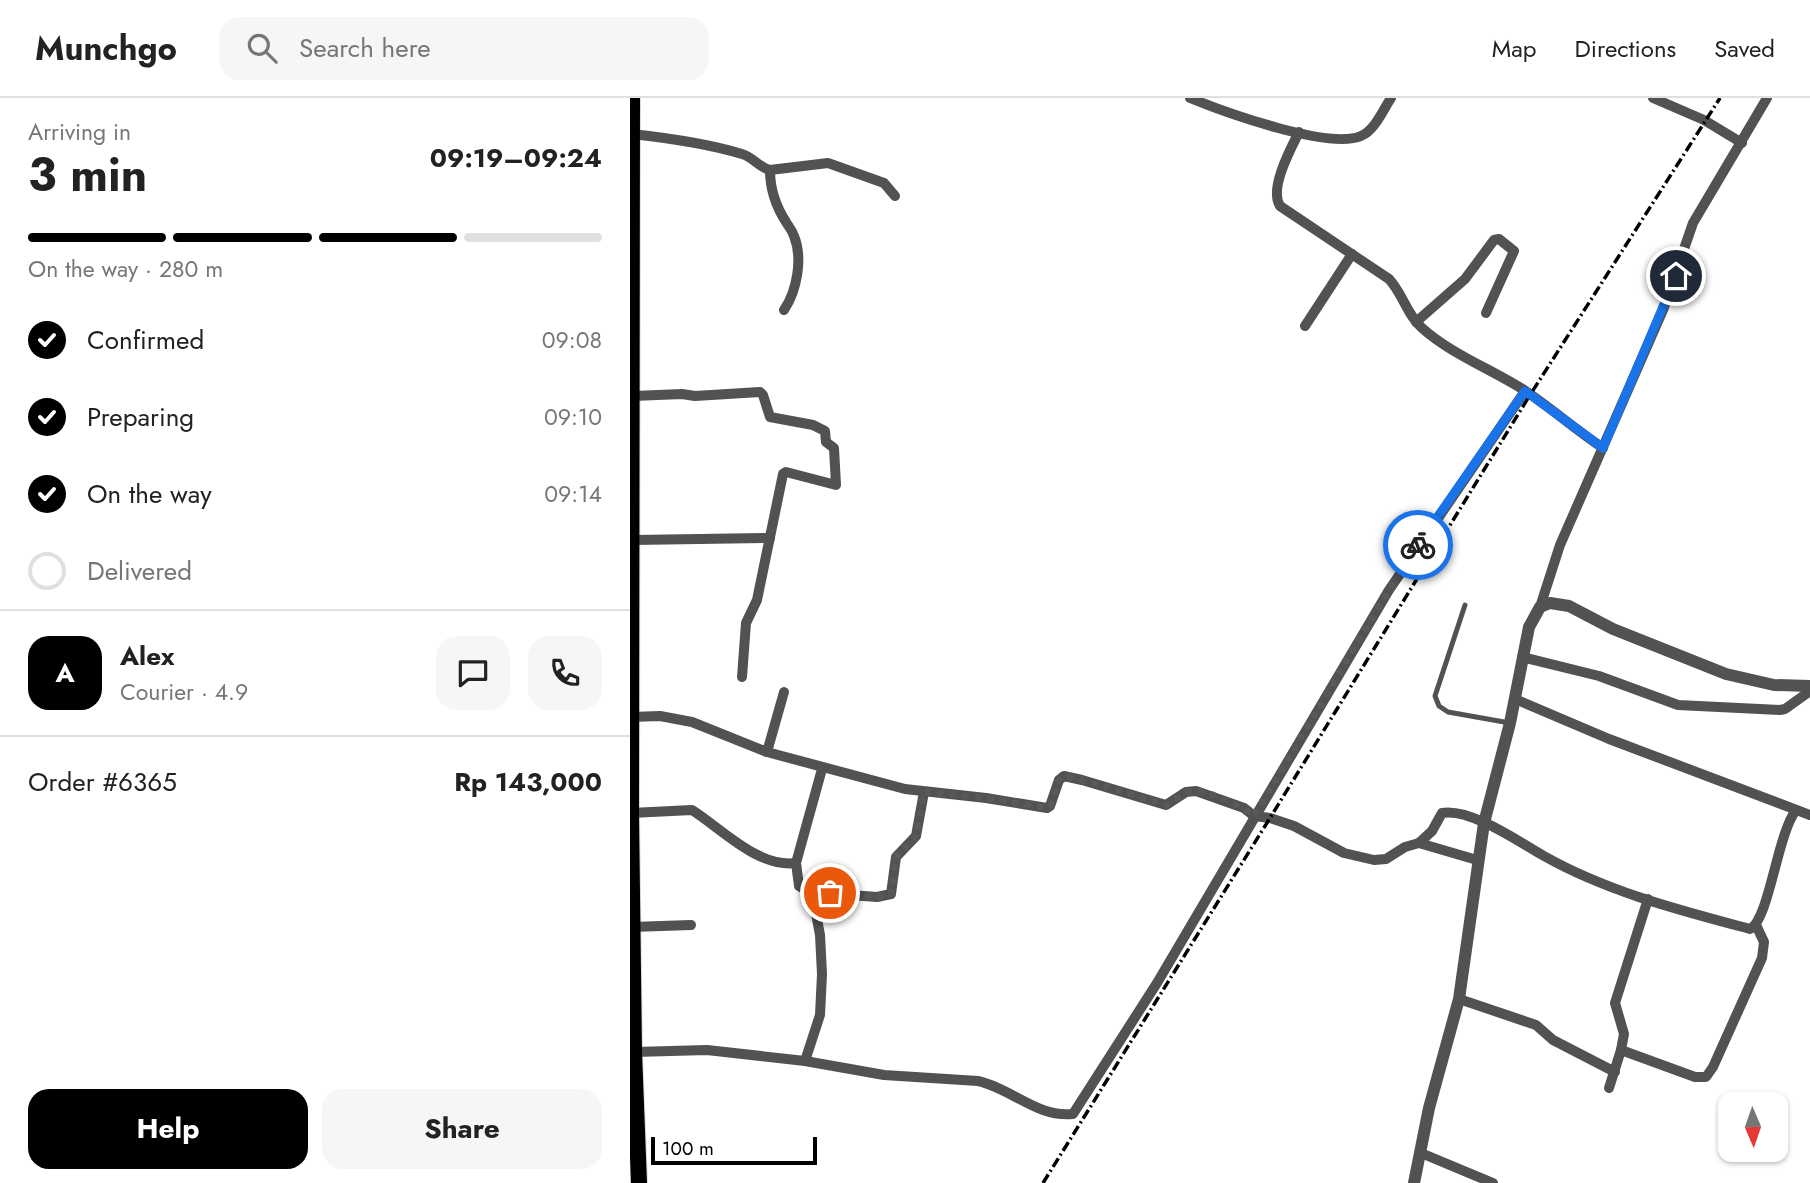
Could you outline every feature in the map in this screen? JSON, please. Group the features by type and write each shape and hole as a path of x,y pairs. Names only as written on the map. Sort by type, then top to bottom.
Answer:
{"highway":[{"path":"632,98 631,854 632,1001 639,1183"}],"street":[{"path":"1190,98 1234,115 1329,138 1361,136 1371,129 1391,98"},
{"path":"1653,98 1695,116 1742,143"},
{"path":"1414,1183 1429,1108 1459,999 1477,860 1510,723 1529,627 1541,607 1560,545 1663,310 1693,223 1767,98"},
{"path":"1299,132 1279,179 1276,200 1280,206 1390,279 1399,289 1416,322 1456,352 1525,391 1603,448"},
{"path":"632,134 744,154 761,168 770,170 828,163 884,183 895,195"},
{"path":"770,170 770,186 796,238 797,247 795,288 784,310"},
{"path":"1416,322 1465,279 1494,240 1499,239 1514,251 1486,313"},
{"path":"1305,326 1352,254"},
{"path":"634,1052 707,1050 805,1061 884,1074 978,1081 1038,1109 1073,1114 1157,983 1389,590 1525,391"},
{"path":"633,396 760,392 770,417 813,425 825,431 826,442 834,448 837,485 783,473 757,600 746,624 742,677"},
{"path":"633,540 770,538"},
{"path":"1541,607 1550,603 1569,606 1613,629 1726,674 1774,685 1810,688"},
{"path":"1522,657 1599,676 1678,705 1780,710 1785,709 1810,688"},
{"path":"767,752 784,692"},
{"path":"1515,699 1609,739 1810,815"},
{"path":"632,716 660,716 692,722 767,752 822,769 924,792 1047,808 1059,780 1064,776 1166,805 1186,792 1196,791 1244,808 1254,816 1294,826 1344,853 1368,859 1386,859 1405,847 1419,843 1432,831 1442,813 1459,814 1484,823 1583,877 1694,915 1750,929 1756,925 1762,914 1784,833 1796,810"},
{"path":"805,1061 819,1022 822,993 820,935 813,898 798,885 796,863 822,769"},
{"path":"809,892 877,897 891,894 896,857 916,836 924,792"},
{"path":"631,813 692,810 725,835 767,860 783,865 796,863"},
{"path":"1419,843 1477,860"},
{"path":"1609,1088 1624,1034 1615,1003 1648,899"},
{"path":"632,927 691,925"},
{"path":"1621,1050 1684,1074 1706,1077 1762,958 1764,942 1756,925"},
{"path":"1459,999 1536,1025 1553,1040 1615,1072"},
{"path":"1421,1153 1493,1183"}],"lane":[{"path":"1465,605 1435,696 1439,706 1448,712 1510,723"}],"railway":[{"path":"1043,1183 1530,395 1720,98"}],"way so far":[{"path":"830,893 877,897 891,894 896,857 916,836 924,792 1049,808 1059,780 1064,776 1166,805 1186,792 1196,791 1244,808 1254,816 1418,545"}],"route":[{"path":"1418,545 1525,391 1603,448 1676,276"}]}
